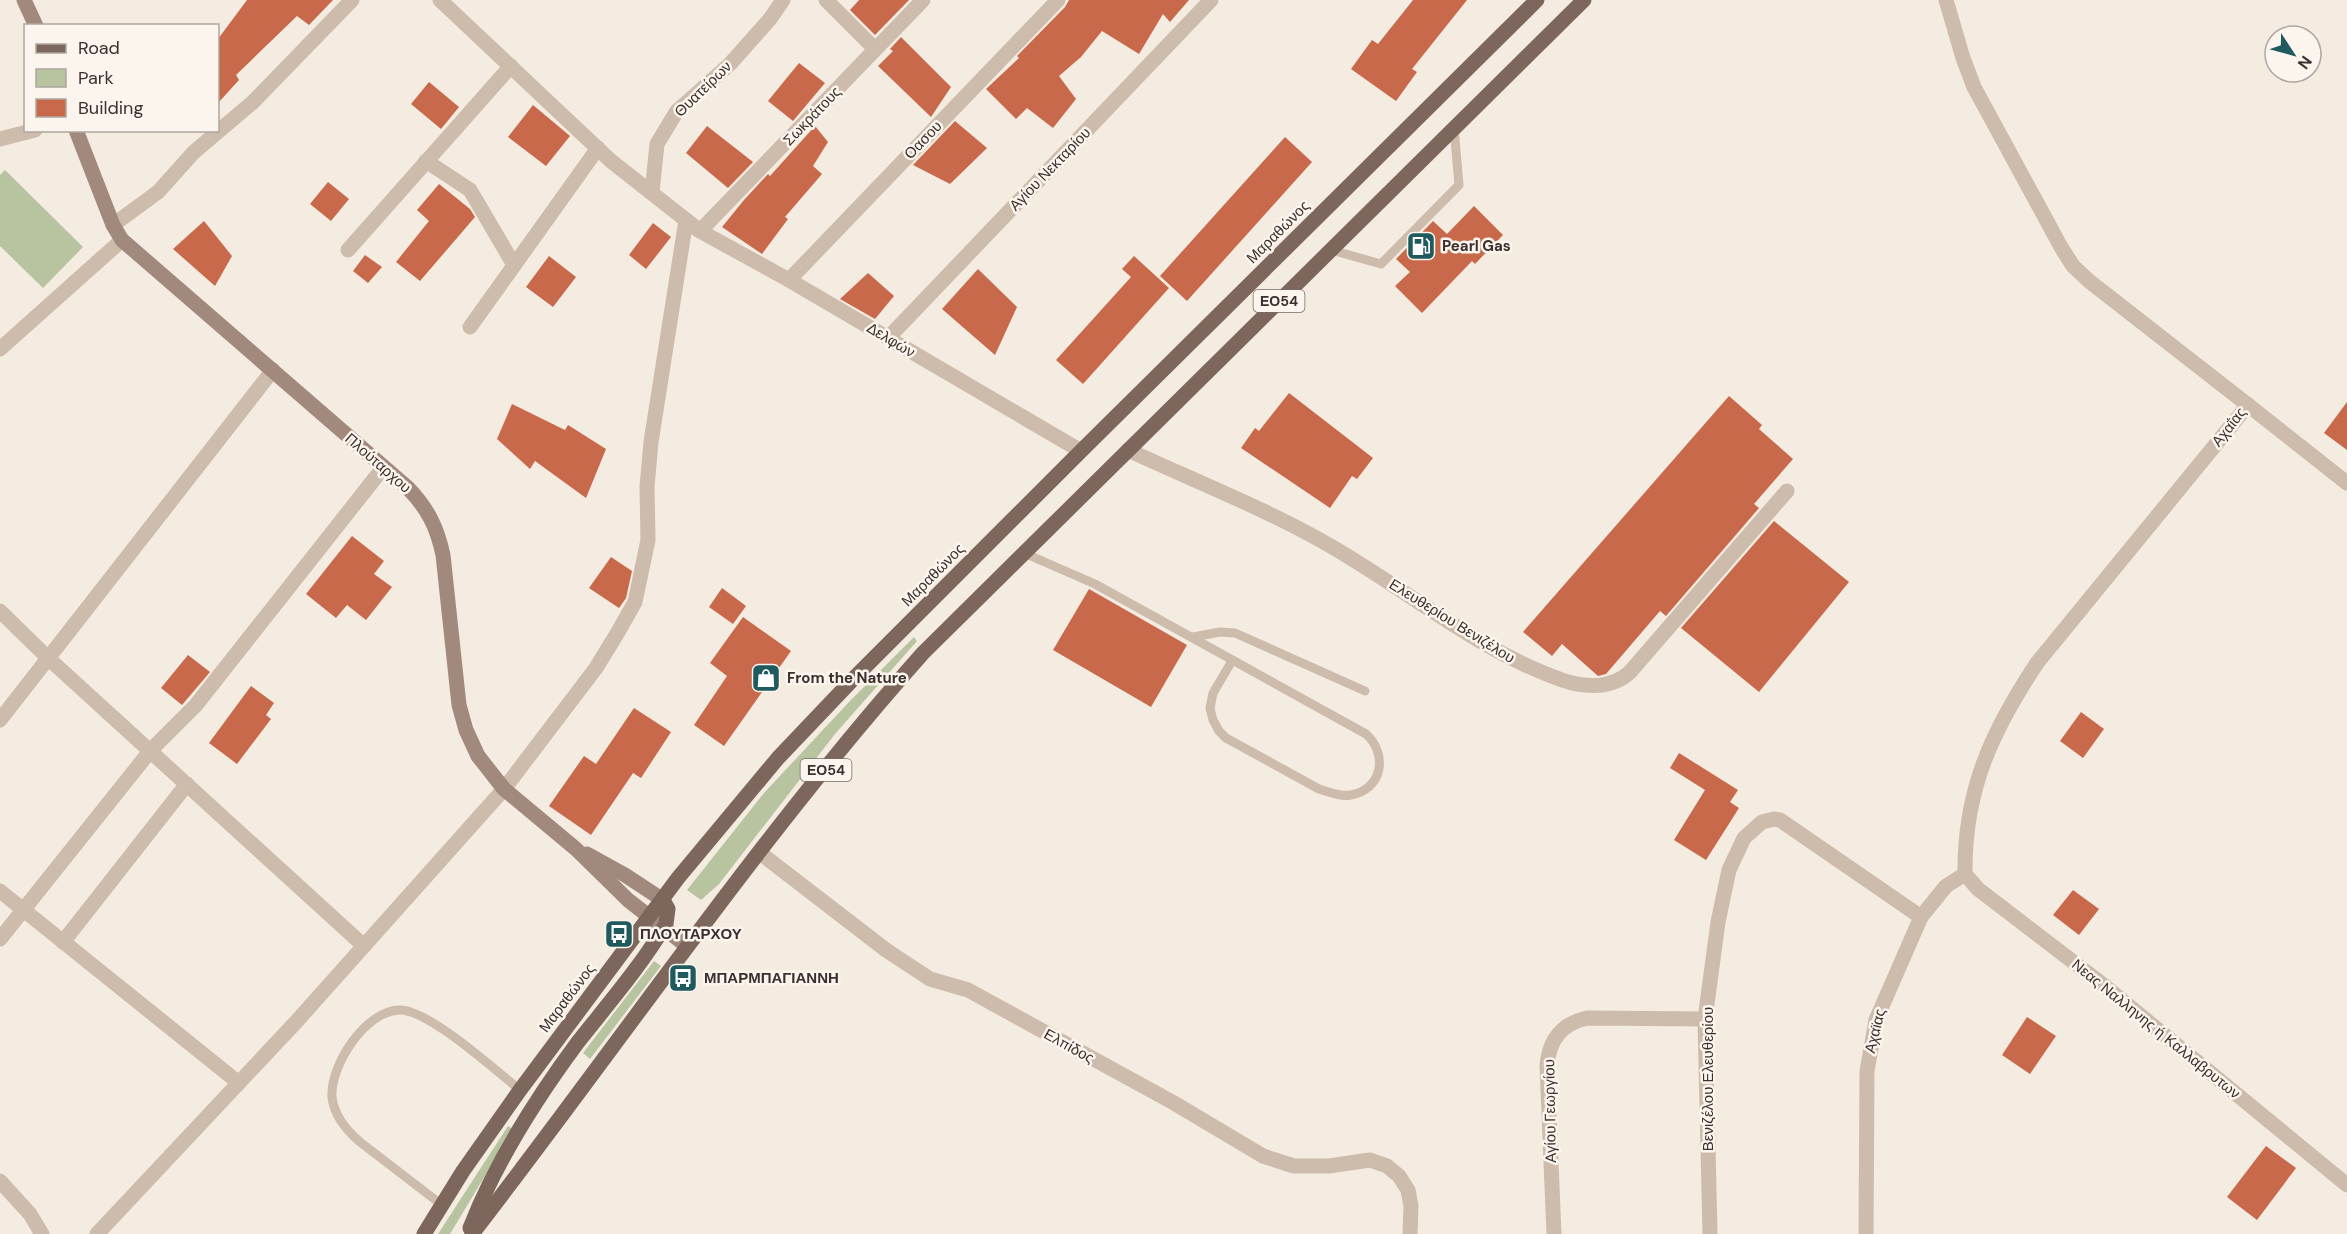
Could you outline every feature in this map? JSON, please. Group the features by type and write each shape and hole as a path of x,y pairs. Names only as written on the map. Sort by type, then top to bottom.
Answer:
{"main road":[{"name":"Μαραθώνος","path":"424,1234 520,1090 663,900 734,809 804,730 1081,451 1537,0"},
{"name":"ΕΟ54","path":"470,1234 687,946 923,653 1584,0"},
{"path":"470,1234 486,1191 505,1153 545,1088 664,928 669,912 663,900"}],"street":[{"path":"24,0 35,24"},
{"path":"219,131 253,102 352,0"},
{"name":"Δελφών","path":"440,0 598,148 700,231 789,280 1081,451"},
{"name":"Θυατείρων","path":"652,192 657,144 677,111 730,64 770,19 783,0"},
{"path":"826,0 875,50"},
{"name":"Σωκράτους","path":"700,231 923,0"},
{"name":"Οασου","path":"789,280 1058,0"},
{"name":"Αγίου Νεκταρίου","path":"888,338 1211,0"},
{"name":"Αχαΐας","path":"1946,0 1974,87 2073,266 2248,405 2037,663 2010,704 1986,752 1975,791 1964,855 1965,874"},
{"path":"348,250 511,66"},
{"path":"0,139 27,132"},
{"name":"Πλούταρχου","path":"77,132 113,225 122,240 419,500 437,530 443,555 462,718 478,756 504,789 576,849 616,890 687,946"},
{"path":"113,225 158,192 194,152 218,132"},
{"path":"470,327 598,148"},
{"path":"426,161 470,190 514,265"},
{"path":"97,1234 239,1083 504,789 596,668 635,602 648,540 647,487 651,442 686,220"},
{"path":"0,349 122,240"},
{"path":"0,720 273,370"},
{"path":"2248,405 2347,483"},
{"name":"Ελευθερίου Βενιζέλου","path":"1128,450 1334,547 1515,662 1564,681 1582,685 1608,685 1620,680 1630,672 1787,491"},
{"path":"0,939 151,750 196,705 383,468"},
{"path":"0,611 48,658 364,946"},
{"path":"63,942 187,784"},
{"name":"Βενιζέλου Ελευθερίου","path":"1710,1234 1705,1019 1718,922 1729,870 1744,838 1756,826 1774,819 1786,823 1921,917"},
{"name":"Πλούταρχου","path":"576,849 625,875 663,900"},
{"name":"Ελπίδος","path":"760,853 886,950 930,979 968,990 1174,1103 1263,1156 1304,1167 1370,1160 1387,1166 1399,1176 1410,1198 1410,1234"},
{"name":"Αχαϊας","path":"1866,1234 1867,1071 1870,1047 1883,1002 1921,917 1946,886 1965,874"},
{"name":"Νεας Nαλληνης ή Καλλαβρυτων","path":"1965,874 1978,890 2106,987 2347,1185"},
{"path":"0,891 239,1083"},
{"name":"Αγίου Γεωργίου","path":"1554,1234 1547,1066 1550,1050 1559,1032 1570,1023 1587,1018 1705,1019"},
{"path":"0,1181 30,1214 42,1234"}],"lane":[{"path":"1331,250 1381,264 1459,185 1454,128"},
{"path":"1024,553 1095,584 1366,734 1373,740 1380,756 1380,766 1375,779 1363,792 1349,796 1332,793 1319,789 1226,738 1213,720 1210,708 1213,693 1232,661"},
{"path":"1193,637 1220,632 1234,633 1365,691"},
{"path":"442,1205 348,1132 337,1116 332,1097 334,1076 350,1046 367,1024 383,1012 400,1010 417,1013 450,1035 520,1090"}],"green space":[{"path":"5,170 83,247 43,288 0,246 0,175"},
{"path":"914,637 917,641 835,734 719,884 701,900 687,890 764,793 849,702"},
{"path":"654,961 661,966 590,1059 583,1053"},
{"path":"508,1126 513,1129 450,1234 438,1234"}],"building":[{"path":"247,0 333,0 309,25 297,16 236,75 239,80 219,102 219,38"},
{"path":"859,0 909,0 875,35 850,10"},
{"path":"1069,0 1189,0 1170,22 1163,14 1139,54 1102,31 1081,57 1059,76 1076,99 1053,128 1027,108 1016,119 986,89 1019,58 1017,56 1065,7"},
{"path":"1413,0 1467,0 1412,69 1417,72 1396,101 1351,69 1372,40 1378,44"},
{"path":"901,37 951,87 931,117 878,66 893,51 890,49"},
{"path":"799,63 825,83 793,121 768,101"},
{"path":"429,82 459,107 441,129 411,104"},
{"path":"533,105 570,136 546,166 508,137"},
{"path":"955,121 987,148 950,184 913,165"},
{"path":"707,126 753,162 728,188 686,153"},
{"path":"815,126 828,142 813,166 822,174 785,217 788,219 762,254 722,227 744,200 768,174 770,176"},
{"path":"1285,137 1312,162 1187,301 1160,276"},
{"path":"328,182 349,199 331,221 310,204"},
{"path":"439,184 470,209 475,217 420,281 396,262 429,221 417,210"},
{"path":"1474,206 1503,235 1475,264 1472,261 1422,313 1395,286 1410,272 1396,259 1433,221 1447,234"},
{"path":"204,221 232,256 215,286 173,249"},
{"path":"653,223 671,237 646,269 629,255"},
{"path":"365,255 382,267 368,283 353,271"},
{"path":"549,256 576,277 553,307 526,287"},
{"path":"1134,256 1169,288 1083,384 1056,360 1131,277 1122,269"},
{"path":"978,269 1017,307 995,355 942,309"},
{"path":"868,273 894,296 875,319 840,299"},
{"path":"1289,393 1373,458 1357,479 1352,476 1330,508 1241,448 1255,428 1259,431"},
{"path":"1729,396 1762,425 1759,429 1793,459 1754,504 1759,508 1666,616 1660,611 1606,674 1598,676 1562,644 1552,656 1523,632"},
{"path":"2347,402 2347,450 2324,433"},
{"path":"512,404 565,430 568,425 606,449 586,498 535,461 530,469 497,439"},
{"path":"1774,521 1849,582 1759,692 1681,628"},
{"path":"352,536 384,561 374,574 392,587 366,620 347,605 336,618 306,594"},
{"path":"611,557 632,571 626,598 619,608 589,588"},
{"path":"722,588 746,606 733,624 709,607"},
{"path":"1089,589 1187,645 1151,707 1053,650"},
{"path":"743,617 791,651 724,746 694,725 727,676 710,663"},
{"path":"188,655 210,672 182,705 161,688"},
{"path":"251,686 274,703 266,715 271,719 237,764 209,743"},
{"path":"634,708 671,732 641,778 633,773 591,835 549,806 584,756 596,764"},
{"path":"2081,712 2104,729 2083,758 2060,741"},
{"path":"1679,753 1738,790 1730,802 1739,808 1706,860 1674,840 1705,790 1670,768"},
{"path":"2073,890 2099,909 2079,935 2053,915"},
{"path":"2027,1017 2056,1036 2030,1074 2002,1055"},
{"path":"2266,1146 2296,1168 2257,1220 2227,1197"}],"place":[{"name":"Pearl Gas","path":"1421,246"},
{"name":"From the Nature","path":"766,678"},
{"name":"ΠΛΟΥΤΑΡΧΟΥ","path":"619,934"},
{"name":"ΜΠΑΡΜΠΑΓΙΑΝΝΗ","path":"683,978"}]}
